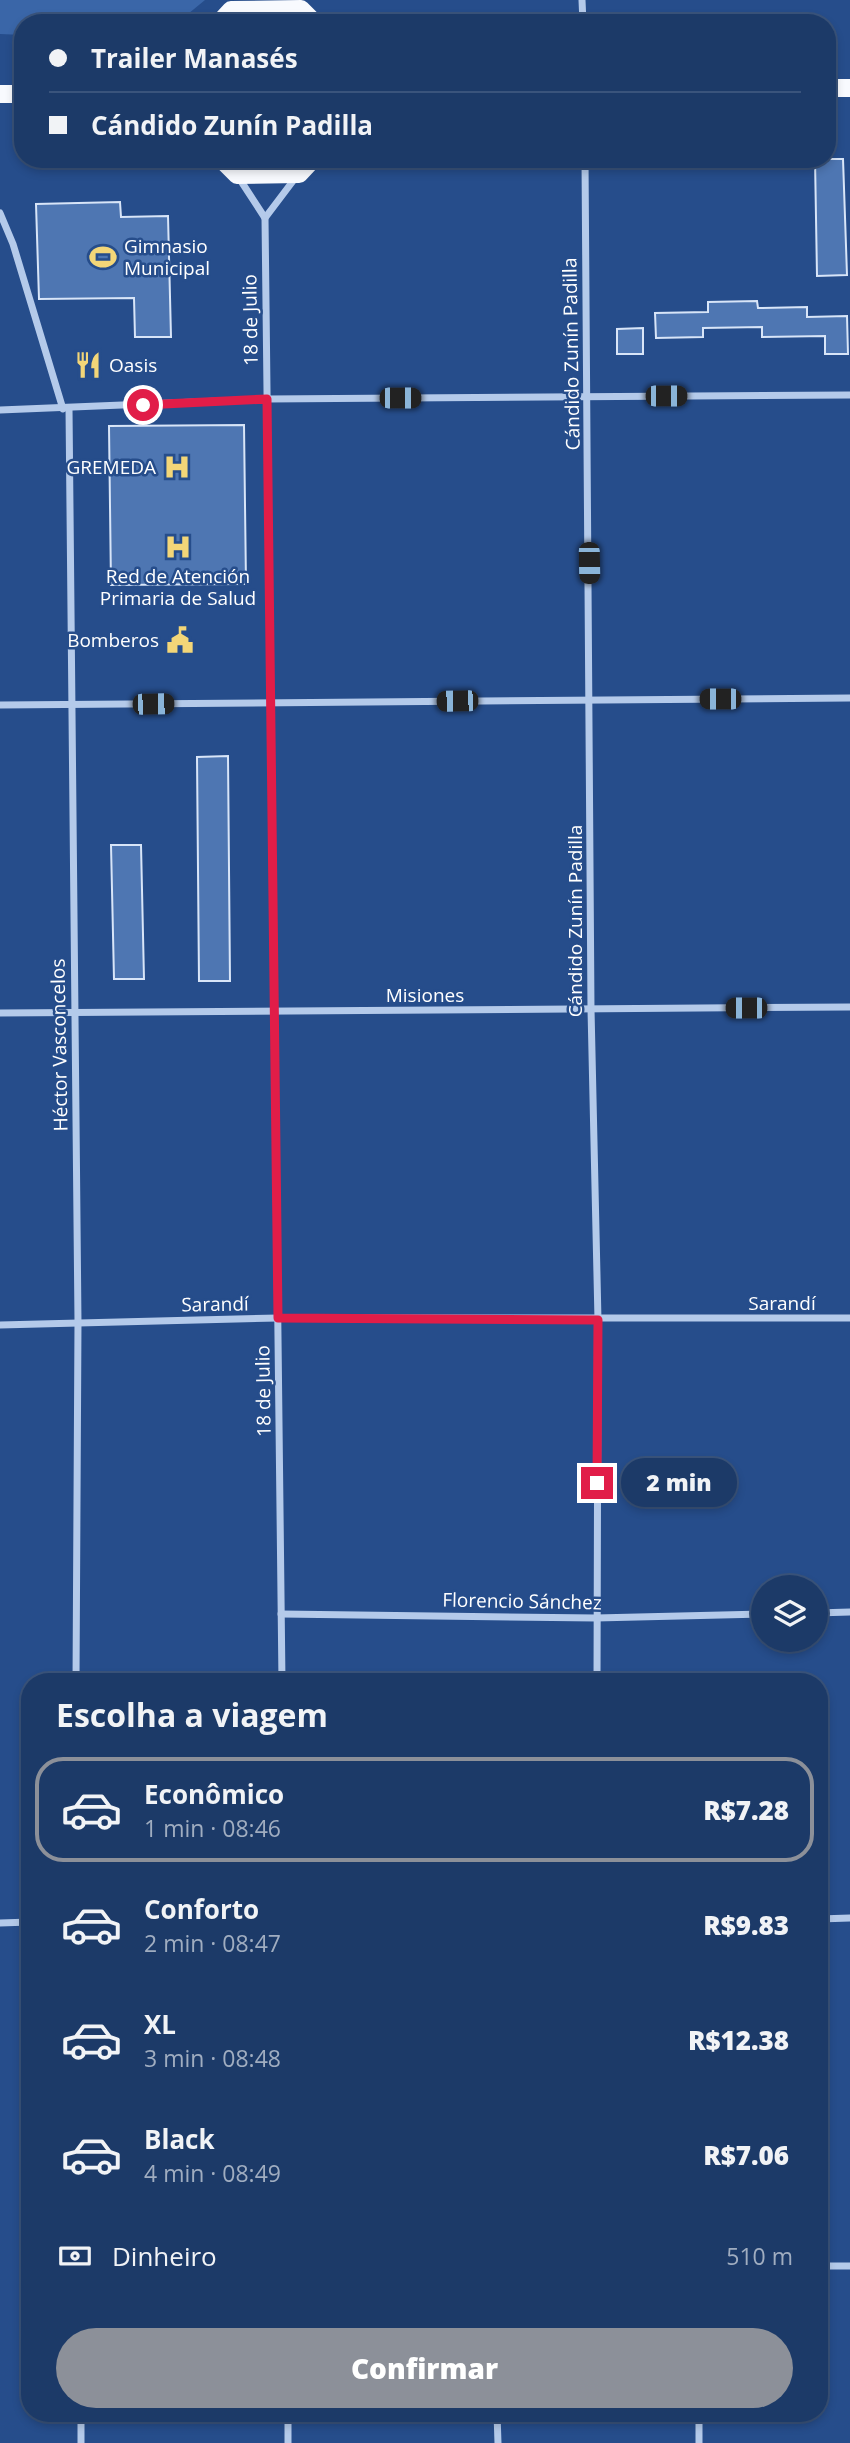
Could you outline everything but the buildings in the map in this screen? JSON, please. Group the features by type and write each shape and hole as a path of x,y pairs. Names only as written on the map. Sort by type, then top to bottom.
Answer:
{"main road":[{"path":"229,11 298,4"},
{"path":"230,168 237,175 299,174 305,168"}],"street":[{"name":"Cándido Zunín Padilla","path":"585,168 591,701 590,1009 598,1320 597,1673"},
{"path":"237,175 265,218 299,174"},
{"name":"Héctor Vasconcelos","path":"0,213 13,244 66,408 72,705 78,1322 76,1673"},
{"name":"18 de Julio","path":"265,218 282,1673"},
{"path":"0,410 267,399 850,395"},
{"path":"0,705 850,698"},
{"name":"Misiones","path":"0,1013 850,1007"},
{"name":"Sarandí","path":"0,1325 278,1318 850,1318"},
{"path":"828,1613 850,1612"},
{"name":"Florencio Sánchez","path":"281,1614 596,1618 751,1614"},
{"path":"828,1919 850,1919"},
{"path":"0,1923 21,1922"},
{"path":"828,2266 850,2266"},
{"path":"80,2422 81,2443"},
{"path":"288,2422 288,2443"},
{"path":"497,2422 498,2443"},
{"path":"699,2422 699,2443"}],"shaded area":[{"path":"0,0 205,0 188,14 14,14 14,35 0,34"}],"place":[{"name":"Gimnasio Municipal","path":"103,257"},
{"name":"Oasis","path":"88,365"},
{"name":"GREMEDA","path":"177,467"},
{"name":"Red de Atención Primaria de Salud","path":"178,547"},
{"name":"Bomberos","path":"180,640"}],"route":[{"path":"143,405 267,399 278,1318 598,1320 597,1483"}]}
